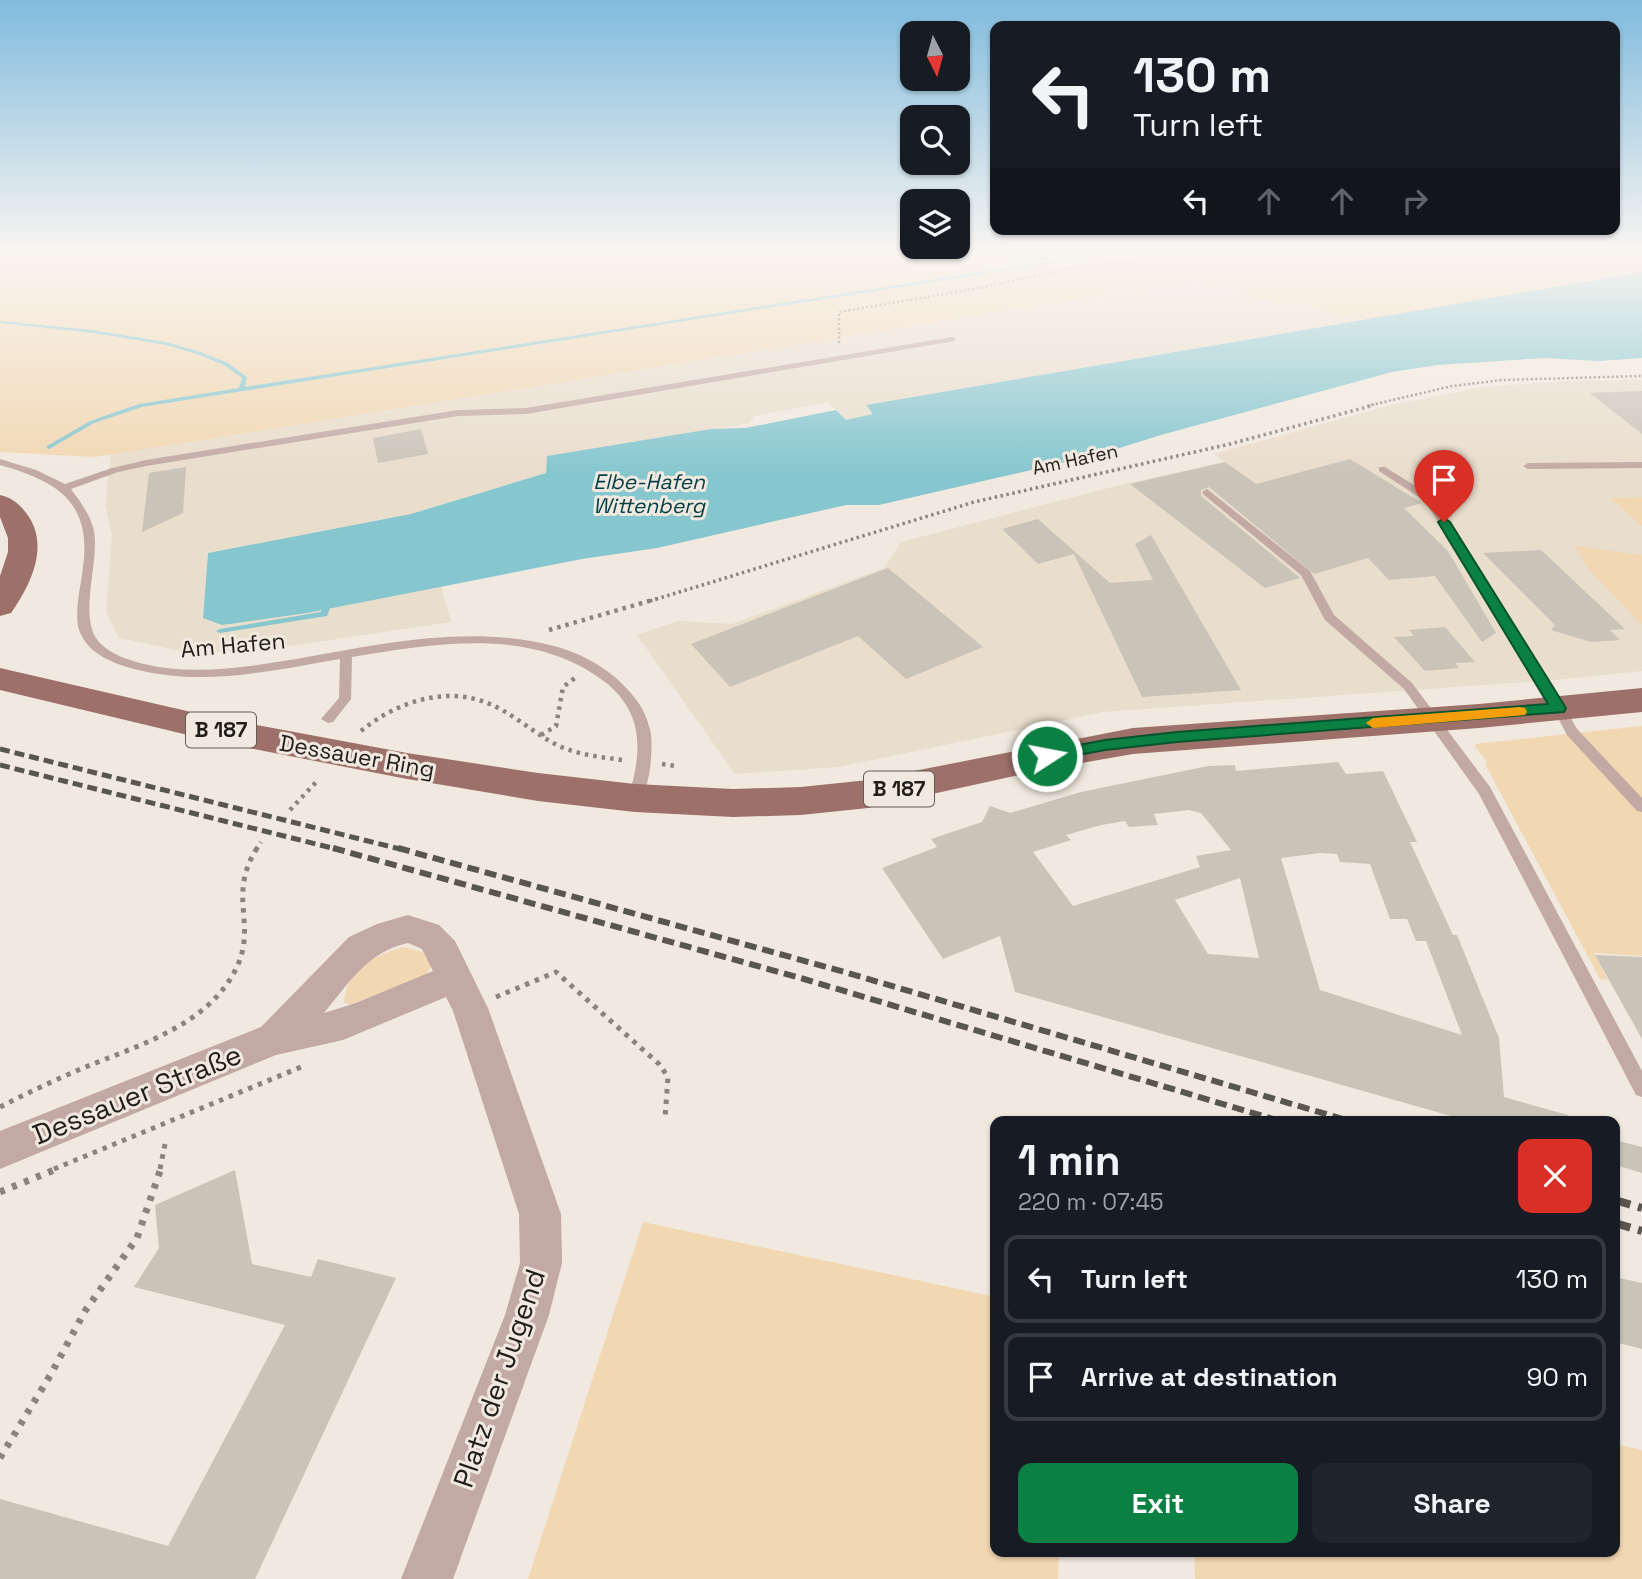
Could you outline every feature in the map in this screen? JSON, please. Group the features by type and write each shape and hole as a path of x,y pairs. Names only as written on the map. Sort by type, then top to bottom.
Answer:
{"main road":[{"path":"0,503 21,527 23,550 18,573 0,606"},
{"name":"Dessauer Ring","path":"0,679 165,718 538,787 635,798"},
{"name":"B 187","path":"635,798 701,803 801,801 869,794 1047,756 1133,741 1433,719 1642,700"}],"street":[{"name":"Dessauer Straße","path":"0,1150 274,1039 303,1036 386,1008 462,993 442,947 432,935 408,929 393,932 358,947 311,1003 274,1039"},
{"name":"Platz der Jugend","path":"427,1579 527,1315 541,1263 540,1214 462,993"}],"lane":[{"path":"0,462 27,470 65,488 115,470 146,463 458,413 483,411 500,415 526,411 952,339"},
{"path":"1528,467 1642,464"},
{"path":"1382,469 1429,499 1572,732 1642,807"},
{"name":"Am Hafen","path":"65,488 80,508 90,530 90,560 81,611 83,623 94,643 114,660 164,673 196,674 260,668 441,640 482,640 533,645 565,653 593,667 622,690 644,723 645,763 635,798"},
{"path":"1208,492 1307,573 1329,617 1408,686 1433,719 1485,791 1642,1089"},
{"path":"337,748 345,699 346,654"}],"path":[{"path":"839,328 839,358"},
{"name":"Am Hafen","path":"533,645 546,631 796,558 974,502 1230,444 1398,398 1452,386 1503,380 1642,376"},
{"path":"541,735 556,726 562,687 593,667"},
{"path":"290,810 337,748 389,711 415,701 461,696 483,700 555,744 580,754 628,761"},
{"path":"0,1107 36,1088 145,1043 184,1023 215,997 237,965 244,946 242,883 248,863 261,842"},
{"path":"462,993 556,972 659,1063 668,1077 665,1118"},
{"path":"0,1192 310,1063"},
{"path":"0,1458 51,1374 85,1311 137,1238 163,1162 166,1139"}],"shaded area":[{"path":"0,328 903,328 95,457 0,452"},
{"path":"907,328 1317,328 872,404 878,413 846,420 828,402 754,416 750,423 548,456 546,473 411,514 208,553 203,618 440,583 451,622 263,650 191,653 119,638 106,612 112,535 105,505 111,454"},
{"path":"1642,380 1642,671 1554,680 1103,712 839,767 735,774 637,635 678,621 732,624 884,568 901,542 1120,485 1224,462 1214,454 1387,406 1483,387 1563,381"},
{"path":"1642,497 1642,526 1611,498"},
{"path":"1575,546 1642,555 1642,625 1587,567"},
{"path":"1642,726 1642,956 1594,953 1608,980 1600,979 1485,764 1487,762 1475,747 1476,744"},
{"path":"403,947 427,953 432,965 422,981 358,1007 344,1003 350,981 363,965"},
{"path":"643,1222 990,1296 990,1557 1059,1557 1058,1579 528,1579"},
{"path":"1620,1445 1642,1450 1642,1579 1195,1579 1194,1557 1620,1557"}],"water":[{"name":"Elbe-Hafen Wittenberg","path":"1317,328 1642,328 1642,358 1599,361 1545,358 1437,365 1392,372 1097,455 879,505 846,505 657,548 582,559 307,613 222,625 203,618 208,553 411,514 546,473 547,456 711,429 745,428 836,410 846,420 873,414 866,405"}],"building":[{"path":"1642,391 1642,434 1590,393"},
{"path":"421,429 428,454 378,463 373,438"},
{"path":"1350,459 1422,503 1404,508 1448,551 1496,633 1482,642 1435,576 1389,580 1368,558 1314,574 1209,487 1201,490 1201,496 1300,578 1265,588 1130,484 1225,462 1256,484"},
{"path":"186,467 183,513 142,532 149,473"},
{"path":"1038,519 1110,583 1153,580 1135,544 1151,535 1241,690 1142,697 1074,554 1038,564 1002,529"},
{"path":"1541,550 1625,629 1610,630 1620,640 1591,642 1551,630 1555,625 1483,553"},
{"path":"888,568 983,647 906,679 858,636 730,687 691,644"},
{"path":"1445,627 1475,662 1455,663 1459,668 1425,671 1394,637 1414,636 1409,630"},
{"path":"1338,762 1346,774 1383,771 1417,842 1410,842 1453,935 1457,935 1499,1038 1504,1097 1568,1116 1451,1116 1015,992 1000,936 943,959 882,868 937,847 931,839 982,822 990,806 1010,813 1081,792 1208,766 1235,765 1236,771","holes":["1189,810 1201,813 1231,850 1196,856 1200,867 1073,906 1033,852 1071,840 1066,835 1101,825 1125,821 1129,827 1158,825 1154,814","1320,853 1337,854 1340,862 1370,864 1390,919 1407,919 1416,941 1426,941 1462,1035 1320,990 1281,858","1240,878 1259,958 1208,954 1175,900"]},
{"path":"1595,955 1642,957 1642,1039"},
{"path":"1620,1141 1642,1147 1642,1173 1620,1166"},
{"path":"235,1170 252,1264 311,1277 318,1259 396,1278 255,1579 0,1579 0,1499 168,1546 285,1325 134,1287 159,1248 155,1205"},
{"path":"1620,1278 1642,1283 1642,1349 1620,1343"}],"waterway":[{"path":"53,328 130,337 199,353 226,364 245,378 242,388"},
{"path":"49,447 92,422 141,405 636,328"},
{"path":"220,631 324,614 326,608"}],"railway":[{"path":"0,749 404,850"},
{"path":"0,765 340,850"},
{"path":"333,848 804,979 1263,1116"},
{"path":"398,848 848,973 1333,1116"},
{"path":"1620,1201 1642,1208"},
{"path":"1620,1224 1642,1231"}],"slow traffic":[{"path":"1373,723 1520,712"}],"route":[{"path":"1047,756 1105,745 1177,737 1558,708 1546,684 1444,522"}]}
